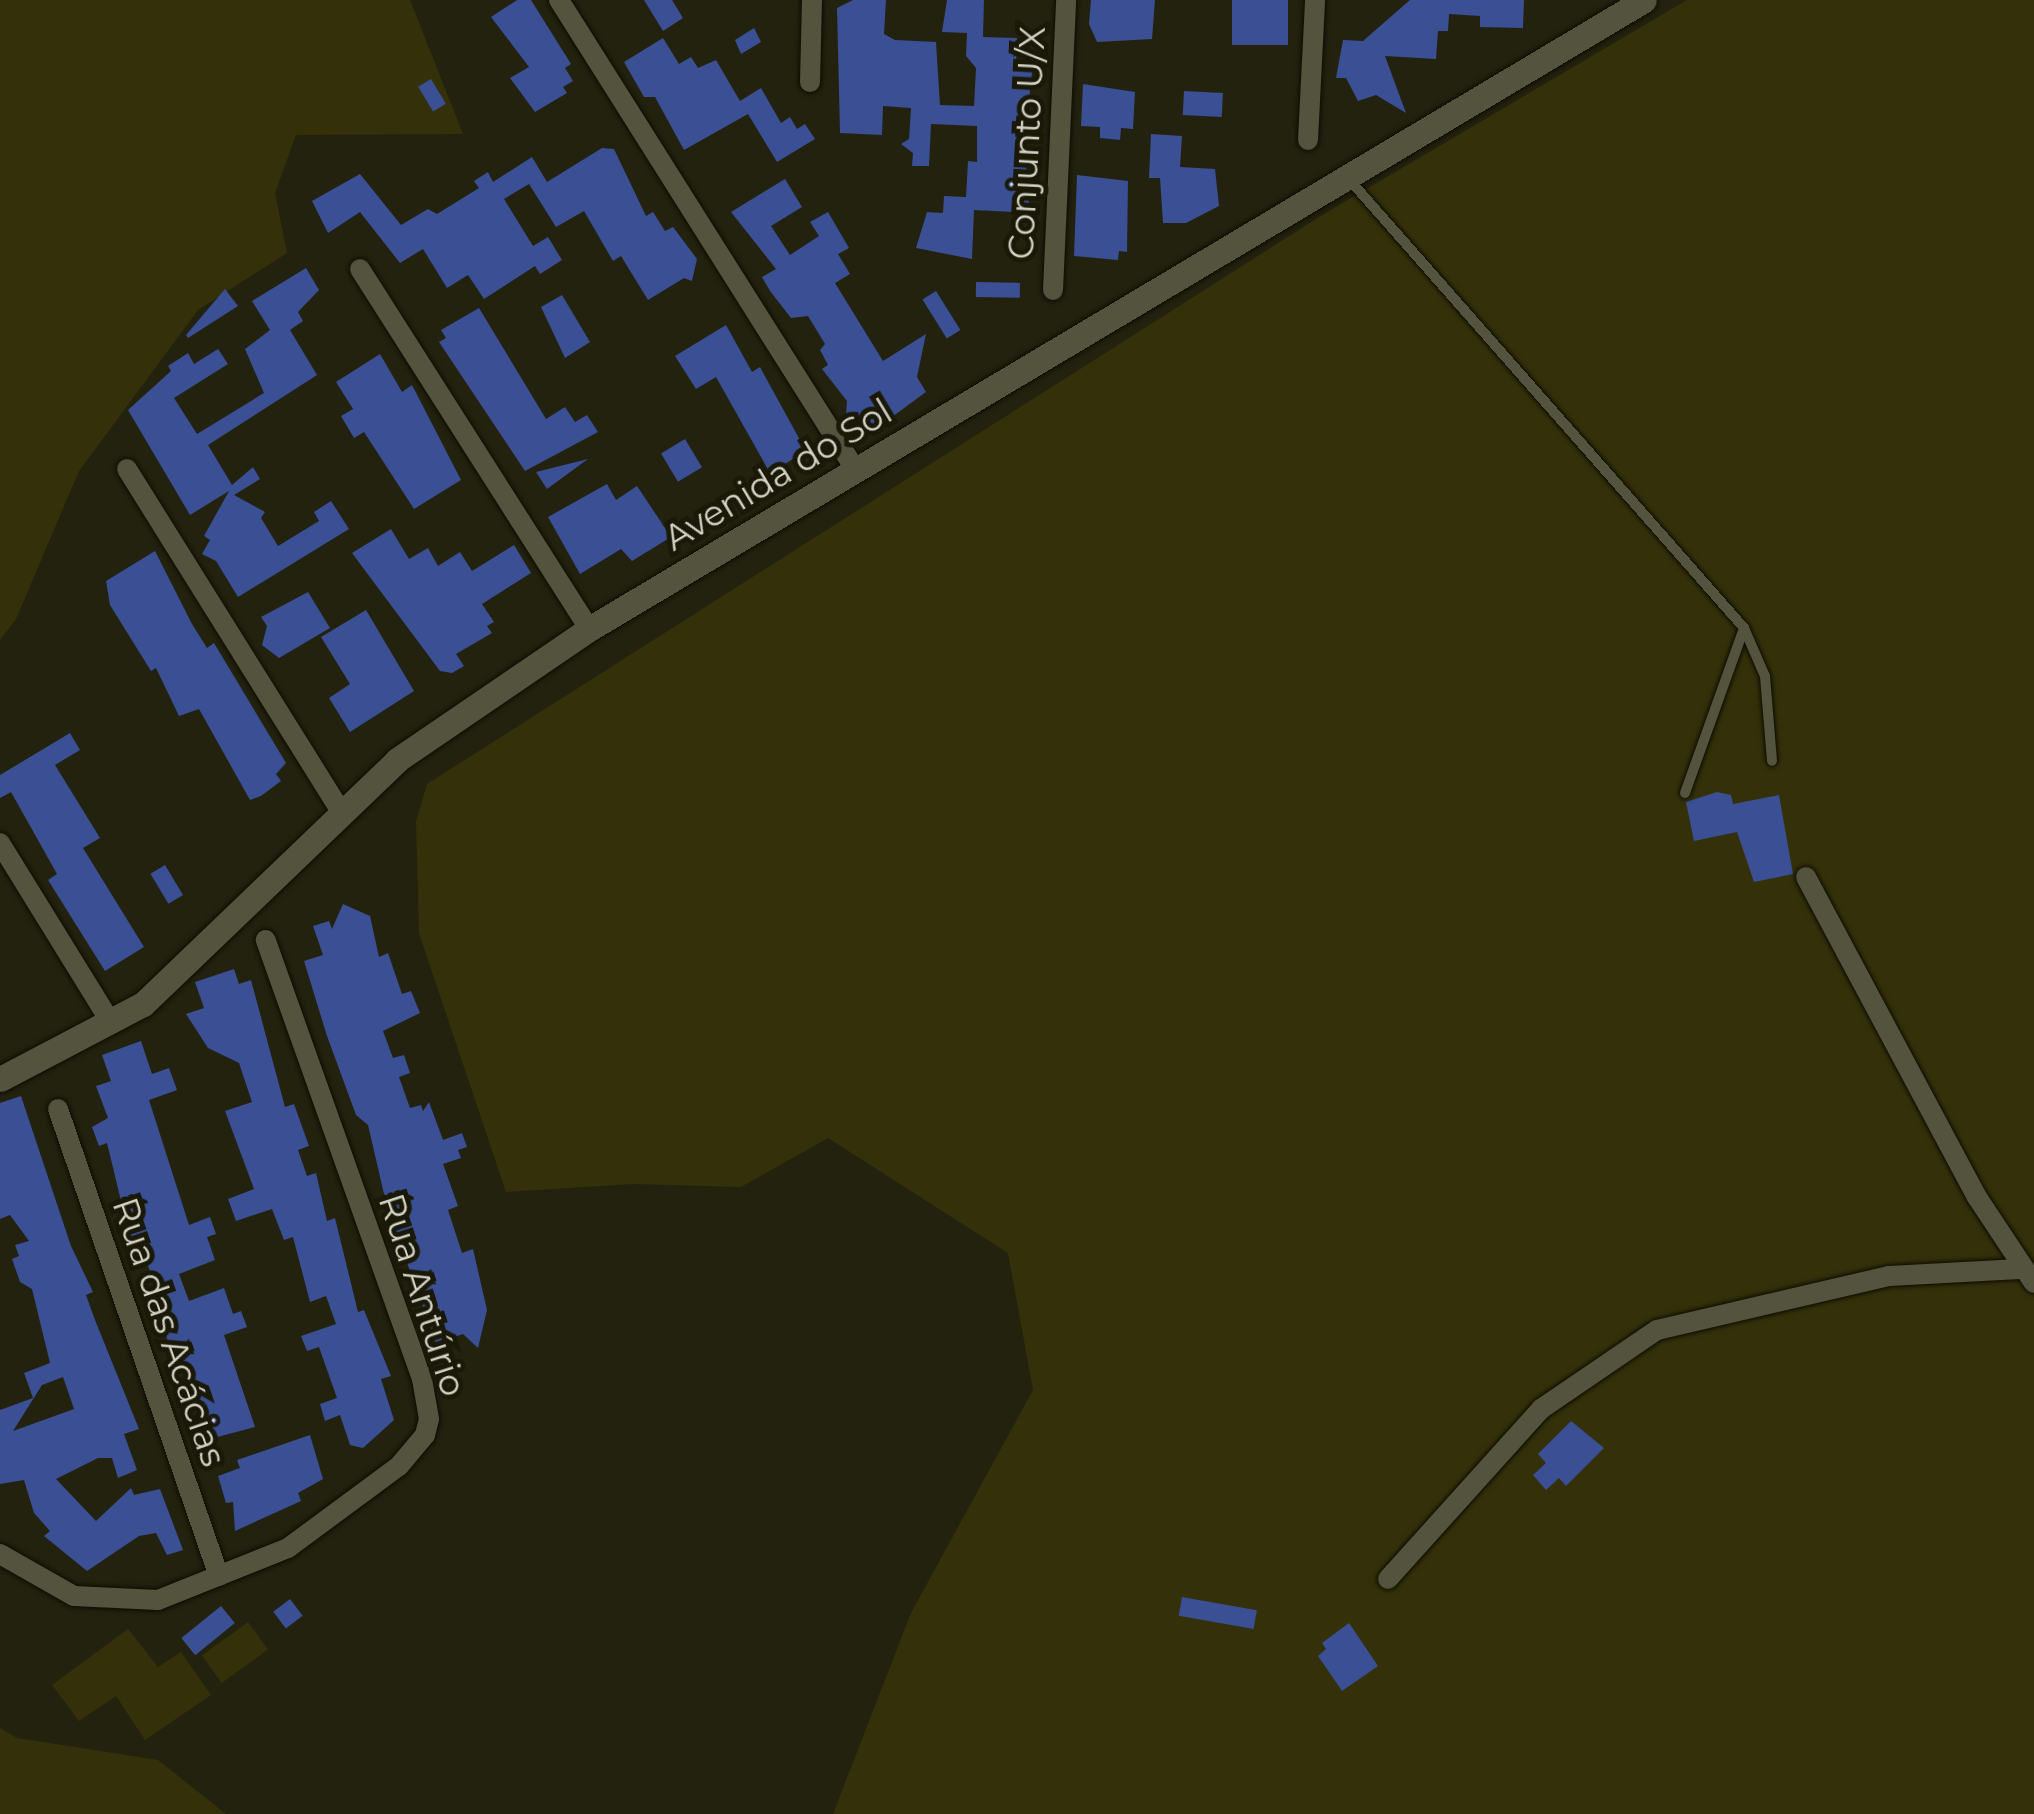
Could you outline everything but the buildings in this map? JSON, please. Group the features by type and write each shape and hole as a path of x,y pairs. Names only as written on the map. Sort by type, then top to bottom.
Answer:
{"street":[{"path":"559,0 855,469"},
{"path":"810,82 812,0"},
{"name":"Conjunto U/X","path":"1053,290 1066,0"},
{"path":"1308,140 1316,0"},
{"name":"Avenida do Sol","path":"0,1079 111,1023 202,952 398,760 589,629 1644,0"},
{"path":"360,269 589,629"},
{"path":"127,470 341,812"},
{"path":"0,843 111,1023"},
{"path":"1388,1578 1541,1409 1657,1330 1889,1276 2027,1276 1806,877"},
{"name":"Rua Antúrio","path":"0,1554 55,1590 96,1601 158,1600 288,1548 416,1448 429,1419 422,1379 266,940"},
{"name":"Rua das Acácias","path":"58,1108 218,1576"}],"lane":[{"path":"1346,176 1744,628 1765,676 1772,761"},
{"path":"1685,793 1744,628"}],"shaded area":[{"path":"0,0 410,0 463,134 296,135 275,193 287,253 198,310 79,471 16,619 0,640"},
{"path":"1687,0 2034,0 2034,1814 833,1814 911,1613 1033,1390 1008,1253 828,1138 741,1187 633,1184 506,1192 419,933 416,822 427,784 1324,214"},
{"path":"248,1622 268,1650 222,1683 202,1656"},
{"path":"128,1629 158,1667 181,1652 211,1695 145,1740 116,1696 79,1721 52,1685"},
{"path":"0,1728 17,1738 158,1760 226,1814 0,1814"}]}
